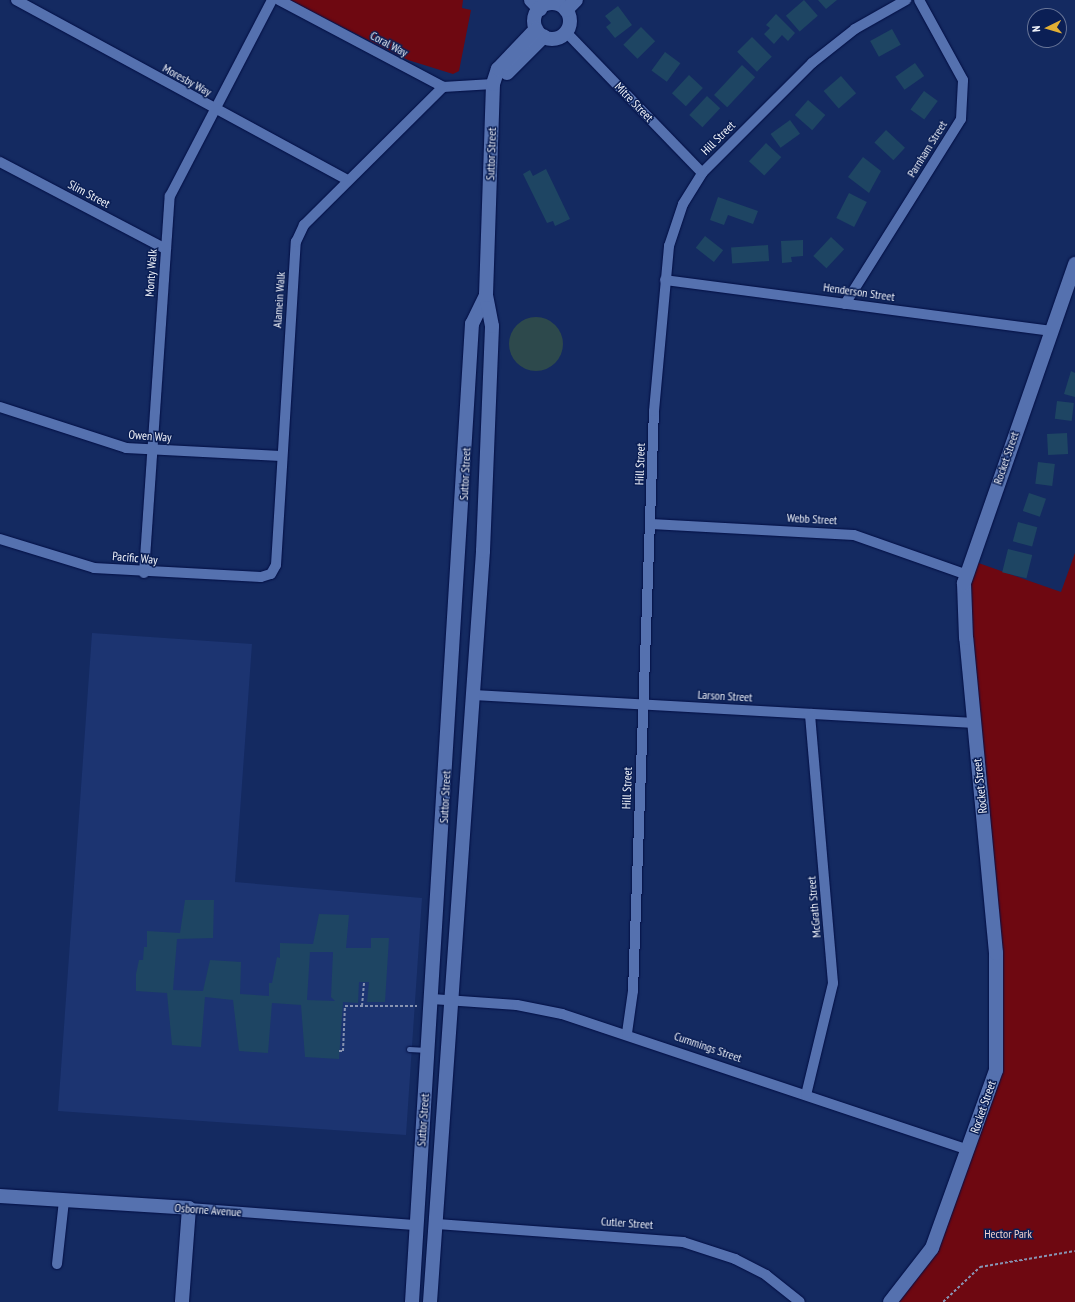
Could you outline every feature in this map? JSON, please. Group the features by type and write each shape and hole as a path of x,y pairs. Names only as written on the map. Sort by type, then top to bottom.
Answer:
{"main road":[{"path":"566,10 576,0"},
{"path":"535,4 556,4 566,10 570,21 566,32 553,39 540,32 535,18 535,4"},
{"name":"Suttor Street","path":"430,1302 437,1224 474,695 492,326 486,295 493,84 498,69 540,32"},
{"name":"Rocket Street","path":"890,1302 932,1248 996,1070 998,1037 996,952 965,615 965,574 1075,264"},
{"name":"Suttor Street","path":"412,1302 432,999 472,324 486,295"},
{"name":"Osborne Avenue","path":"0,1196 189,1208"},
{"path":"182,1302 189,1208"}],"street":[{"name":"Moresby Way","path":"16,0 215,110 347,180"},
{"name":"Monty Walk","path":"144,573 170,196 272,0"},
{"name":"Coral Way","path":"279,0 443,87"},
{"name":"Hill Street","path":"627,1033 633,991 657,356 669,246 683,204 702,173 812,63 855,29 906,0"},
{"name":"Parnham Street","path":"845,304 961,119 963,80 920,0"},
{"name":"Mitre Street","path":"566,32 702,173"},
{"path":"443,87 493,84"},
{"name":"Alamein Walk","path":"271,574 276,565 281,456 296,242 304,225 347,180 443,87"},
{"name":"Slim Street","path":"0,162 166,249"},
{"name":"Henderson Street","path":"665,280 1051,331"},
{"name":"Owen Way","path":"0,407 126,448 281,456"},
{"name":"Webb Street","path":"651,524 854,535 965,574"},
{"name":"Pacific Way","path":"0,539 94,568 144,573 261,577 271,574"},
{"name":"Larson Street","path":"474,695 974,723"},
{"name":"McGrath Street","path":"806,1095 834,983 810,714"},
{"name":"Cummings Street","path":"432,999 528,1007 627,1033 968,1150"},
{"path":"57,1264 64,1201"},
{"name":"Osborne Avenue","path":"189,1208 417,1225"},
{"name":"Cutler Street","path":"437,1224 684,1242 735,1259 760,1272 800,1302"}],"lane":[{"path":"409,1049 428,1050"}],"path":[{"path":"362,1006 364,982"},
{"path":"339,1051 342,1051 345,1006 420,1006"},
{"path":"943,1302 980,1267 1075,1251"}],"shaded area":[{"path":"531,317 541,317 551,321 559,329 563,339 563,349 559,359 551,367 541,371 531,371 521,367 513,359 509,349 509,339 513,329 521,321"},
{"path":"92,633 252,644 235,882 422,898 406,1135 58,1111"}],"green space":[{"path":"289,0 463,0 462,8 471,10 459,71 453,74 408,60"},
{"name":"Hector Park","path":"1075,553 1075,1302 890,1302 924,1263 968,1150 998,1037 966,638 970,560 1061,592"}],"building":[{"path":"804,0 818,16 800,32 786,16"},
{"path":"818,0 837,0 826,9"},
{"path":"618,6 632,25 615,38 606,27 611,23 605,16"},
{"path":"776,14 795,33 788,41 782,35 774,44 764,34 770,28 766,25"},
{"path":"641,27 655,41 637,59 623,45"},
{"path":"892,29 901,45 879,57 870,41"},
{"path":"752,37 772,57 757,72 737,52"},
{"path":"665,52 680,63 667,82 651,71"},
{"path":"915,63 924,76 905,90 895,77"},
{"path":"742,65 755,77 727,107 714,95"},
{"path":"689,75 703,88 686,106 672,93"},
{"path":"841,76 856,93 839,108 824,91"},
{"path":"924,91 938,101 924,120 910,110"},
{"path":"707,96 720,108 702,127 689,115"},
{"path":"808,100 825,115 812,130 795,115"},
{"path":"790,120 800,134 781,148 771,134"},
{"path":"886,130 905,148 893,160 874,142"},
{"path":"766,143 781,157 764,176 749,161"},
{"path":"863,157 881,171 869,193 848,177"},
{"path":"546,169 570,219 555,226 553,221 547,223 523,174 530,170 533,176"},
{"path":"849,193 867,202 854,227 836,218"},
{"path":"718,197 758,211 753,224 728,215 724,225 710,220"},
{"path":"705,236 723,250 714,262 696,248"},
{"path":"831,237 844,249 826,268 813,256"},
{"path":"803,240 803,256 791,257 792,262 782,263 781,241"},
{"path":"768,245 769,261 732,264 731,248"},
{"path":"1071,371 1075,373 1075,397 1064,394"},
{"path":"1057,401 1074,403 1072,421 1055,419"},
{"path":"1067,433 1068,454 1048,455 1047,434"},
{"path":"1038,462 1055,464 1052,486 1035,484"},
{"path":"1029,493 1046,499 1040,517 1023,511"},
{"path":"1018,522 1037,527 1032,546 1013,541"},
{"path":"1008,549 1032,555 1026,578 1002,572"},
{"path":"185,900 214,900 213,938 177,939 173,990 203,991 210,960 241,962 240,994 269,996 269,983 272,983 277,957 280,958 280,943 313,944 319,914 349,915 346,948 371,948 371,938 389,938 385,1002 367,1002 369,982 359,982 358,1003 343,1002 339,1059 305,1057 301,1005 272,1003 268,1053 239,1051 233,1000 205,997 201,1047 172,1045 167,993 136,991 136,974 139,960 143,960 144,947 147,947 147,931 180,933","holes":["310,952 333,952 331,997 335,1001 307,1000"]}]}
